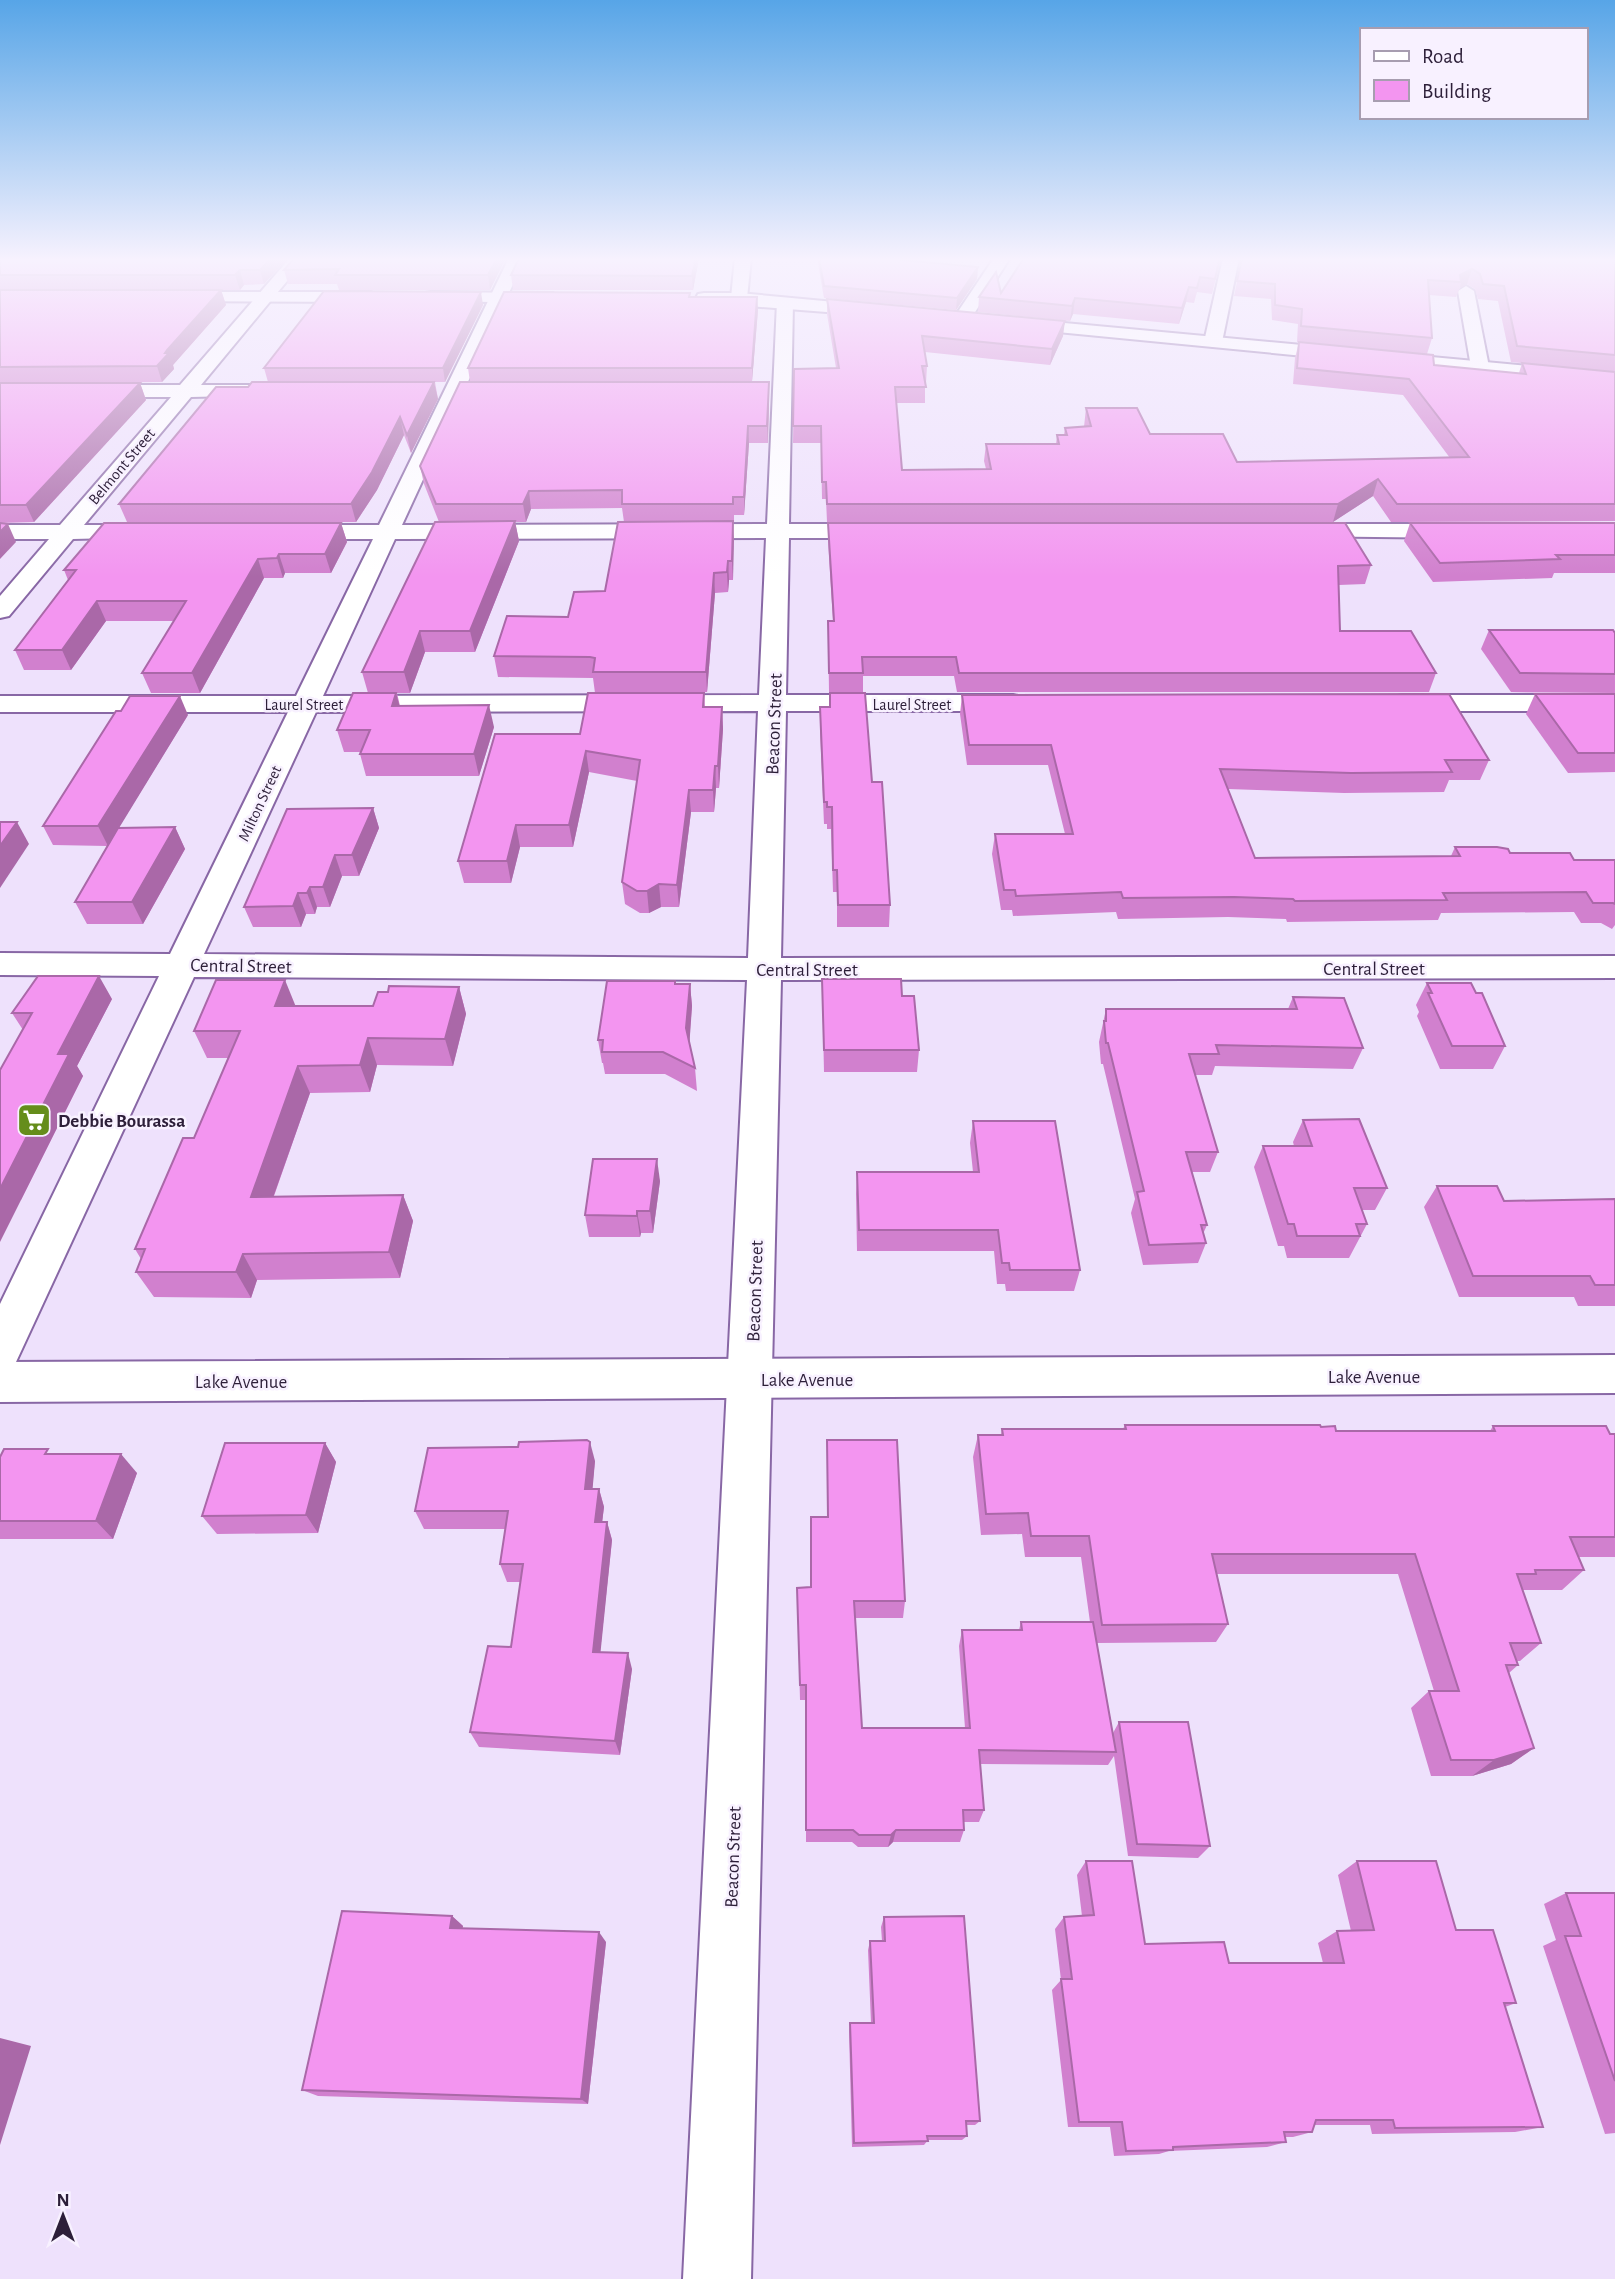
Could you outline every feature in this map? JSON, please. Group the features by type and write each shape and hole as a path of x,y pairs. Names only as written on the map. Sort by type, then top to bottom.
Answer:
{"street":[{"name":"Belmont Street","path":"0,611 208,364"},
{"name":"Milton Street","path":"0,1349 466,364"},
{"name":"Beacon Street","path":"717,2279 779,531 774,390 777,364"},
{"path":"1452,364 1615,380"},
{"path":"0,391 282,391"},
{"path":"0,531 177,532"},
{"path":"272,532 905,531"},
{"path":"1273,531 1478,531"},
{"name":"Laurel Street","path":"0,704 1032,703"},
{"path":"1374,703 1615,703"},
{"name":"Central Street","path":"0,964 765,969 1615,967"},
{"name":"Lake Avenue","path":"0,1382 1615,1374"}],"building":[{"path":"0,364 159,364 157,366 0,367"},
{"path":"267,364 445,364 443,368 264,368"},
{"path":"470,364 752,364 752,368 468,368"},
{"path":"838,364 927,364 922,366 926,387 895,387 902,470 991,469 986,444 1059,444 1057,435 1067,435 1065,428 1091,426 1086,408 1137,408 1150,434 1223,434 1237,462 1469,457 1409,379 1297,368 1297,364 1434,364 1526,374 1522,364 1536,364 1615,372 1615,504 1397,504 1378,479 1338,504 827,504 826,482 822,482 821,426 793,426 794,369 839,368"},
{"path":"252,382 434,382 407,435 400,417 372,472 351,504 119,504 216,387 248,387"},
{"path":"460,382 769,382 767,426 748,426 744,497 733,497 733,504 622,504 622,490 529,491 523,504 436,504 420,466"},
{"path":"0,383 140,383 26,505 0,505"},
{"path":"515,521 470,631 420,631 404,672 362,672 435,522"},
{"path":"733,521 732,561 728,561 727,572 714,573 706,672 593,672 595,658 590,657 494,656 507,616 568,617 574,592 605,591 618,522"},
{"path":"0,523 8,524 0,532"},
{"path":"104,523 341,523 325,554 279,554 277,558 258,559 192,673 142,673 186,601 97,601 62,650 15,650 76,570 64,570"},
{"path":"828,523 1345,523 1371,565 1338,566 1340,631 1411,631 1436,673 959,673 956,657 862,657 863,673 829,673 828,621 834,621"},
{"path":"1410,523 1615,523 1615,555 1556,555 1560,559 1440,563"},
{"path":"1489,630 1613,630 1615,674 1520,673"},
{"path":"353,693 396,693 392,706 489,705 474,754 360,754 370,730 337,730"},
{"path":"588,693 704,693 703,707 722,707 718,766 715,766 713,790 689,790 677,885 659,884 647,891 637,891 622,882 640,760 586,751 569,825 516,825 507,861 458,861 495,734 580,734"},
{"path":"830,693 865,693 872,782 882,782 890,905 838,905 837,870 833,870 832,807 827,807 827,802 824,802 820,707 830,707"},
{"path":"1449,694 1489,760 1445,760 1452,772 1351,773 1220,769 1255,858 1460,856 1455,847 1497,847 1508,849 1510,853 1570,853 1574,860 1615,860 1615,904 1593,903 1586,892 1443,893 1447,900 1123,898 1121,892 1016,896 1015,890 1004,890 995,834 1073,834 1051,745 969,745 962,695"},
{"path":"1535,694 1615,694 1615,753 1578,753"},
{"path":"130,696 180,696 98,826 43,826 116,711 121,711"},
{"path":"373,808 352,855 335,855 323,887 310,887 307,893 298,893 293,906 244,907 287,809"},
{"path":"0,822 17,822 0,846"},
{"path":"175,827 132,902 75,902 118,828"},
{"path":"38,976 99,976 58,1054 69,1054 0,1189 0,1070 32,1013 12,1013"},
{"path":"822,979 901,979 902,996 914,996 919,1050 824,1050"},
{"path":"216,980 285,980 275,1006 373,1006 378,992 388,992 389,986 459,987 445,1039 368,1038 360,1065 298,1066 251,1197 403,1195 389,1252 243,1254 236,1272 136,1272 145,1249 135,1249 183,1138 194,1138 240,1031 194,1031"},
{"path":"607,981 675,981 675,984 690,984 686,1028 695,1068 663,1052 602,1052 603,1040 598,1040"},
{"path":"1427,983 1471,983 1476,993 1482,993 1505,1046 1452,1046 1428,993 1432,993"},
{"path":"1293,997 1344,998 1363,1048 1216,1045 1219,1054 1189,1054 1218,1152 1186,1152 1207,1225 1201,1225 1206,1243 1149,1245 1137,1192 1144,1191 1106,1043 1106,1009 1297,1009"},
{"path":"1359,1119 1387,1188 1354,1188 1367,1224 1356,1224 1360,1236 1297,1236 1294,1224 1288,1224 1263,1146 1312,1146 1303,1120"},
{"path":"973,1121 1055,1121 1080,1270 1010,1270 1009,1263 1002,1263 998,1230 859,1230 857,1172 979,1172"},
{"path":"593,1159 657,1159 650,1211 637,1211 637,1216 585,1215"},
{"path":"1437,1186 1497,1186 1504,1201 1615,1199 1615,1285 1595,1285 1590,1276 1473,1276"},
{"path":"1125,1425 1320,1425 1335,1426 1336,1431 1495,1431 1493,1426 1606,1426 1610,1434 1615,1434 1615,1537 1570,1537 1584,1570 1535,1570 1536,1574 1517,1574 1541,1643 1510,1643 1518,1665 1506,1665 1534,1748 1494,1760 1451,1760 1429,1691 1459,1691 1415,1554 1212,1554 1228,1624 1102,1625 1089,1536 1031,1536 1028,1513 986,1514 978,1435 1003,1435 1002,1429 1126,1429"},
{"path":"827,1440 897,1440 905,1601 854,1601 862,1728 970,1728 962,1630 1022,1630 1021,1622 1093,1622 1116,1752 979,1750 984,1810 963,1810 964,1830 896,1830 891,1835 859,1835 853,1830 806,1830 806,1685 800,1685 797,1588 811,1587 811,1517 828,1517"},
{"path":"519,1442 590,1442 585,1489 599,1489 595,1522 607,1522 593,1652 628,1653 615,1741 470,1732 488,1646 511,1647 523,1564 500,1564 508,1511 415,1511 428,1448 518,1447"},
{"path":"225,1443 325,1443 306,1515 202,1516"},
{"path":"4,1449 48,1449 45,1454 121,1454 96,1521 0,1521 0,1457"},
{"path":"1119,1722 1188,1722 1210,1846 1137,1844"},
{"path":"1086,1861 1132,1861 1145,1944 1224,1942 1229,1963 1344,1963 1337,1931 1374,1930 1357,1861 1436,1861 1456,1930 1493,1930 1516,2003 1504,2003 1543,2127 1395,2128 1393,2120 1316,2120 1312,2132 1284,2132 1286,2142 1126,2151 1122,2122 1079,2122 1061,1979 1072,1979 1064,1917 1094,1915"},
{"path":"1566,1893 1615,1893 1615,2081 1565,1936 1581,1936"},
{"path":"342,1911 452,1916 450,1928 599,1932 581,2099 302,2090"},
{"path":"964,1916 980,2121 966,2121 967,2136 927,2136 928,2141 854,2143 850,2023 874,2023 870,1941 885,1941 884,1917"}],"place":[{"name":"Debbie Bourassa","path":"34,1120"}]}
